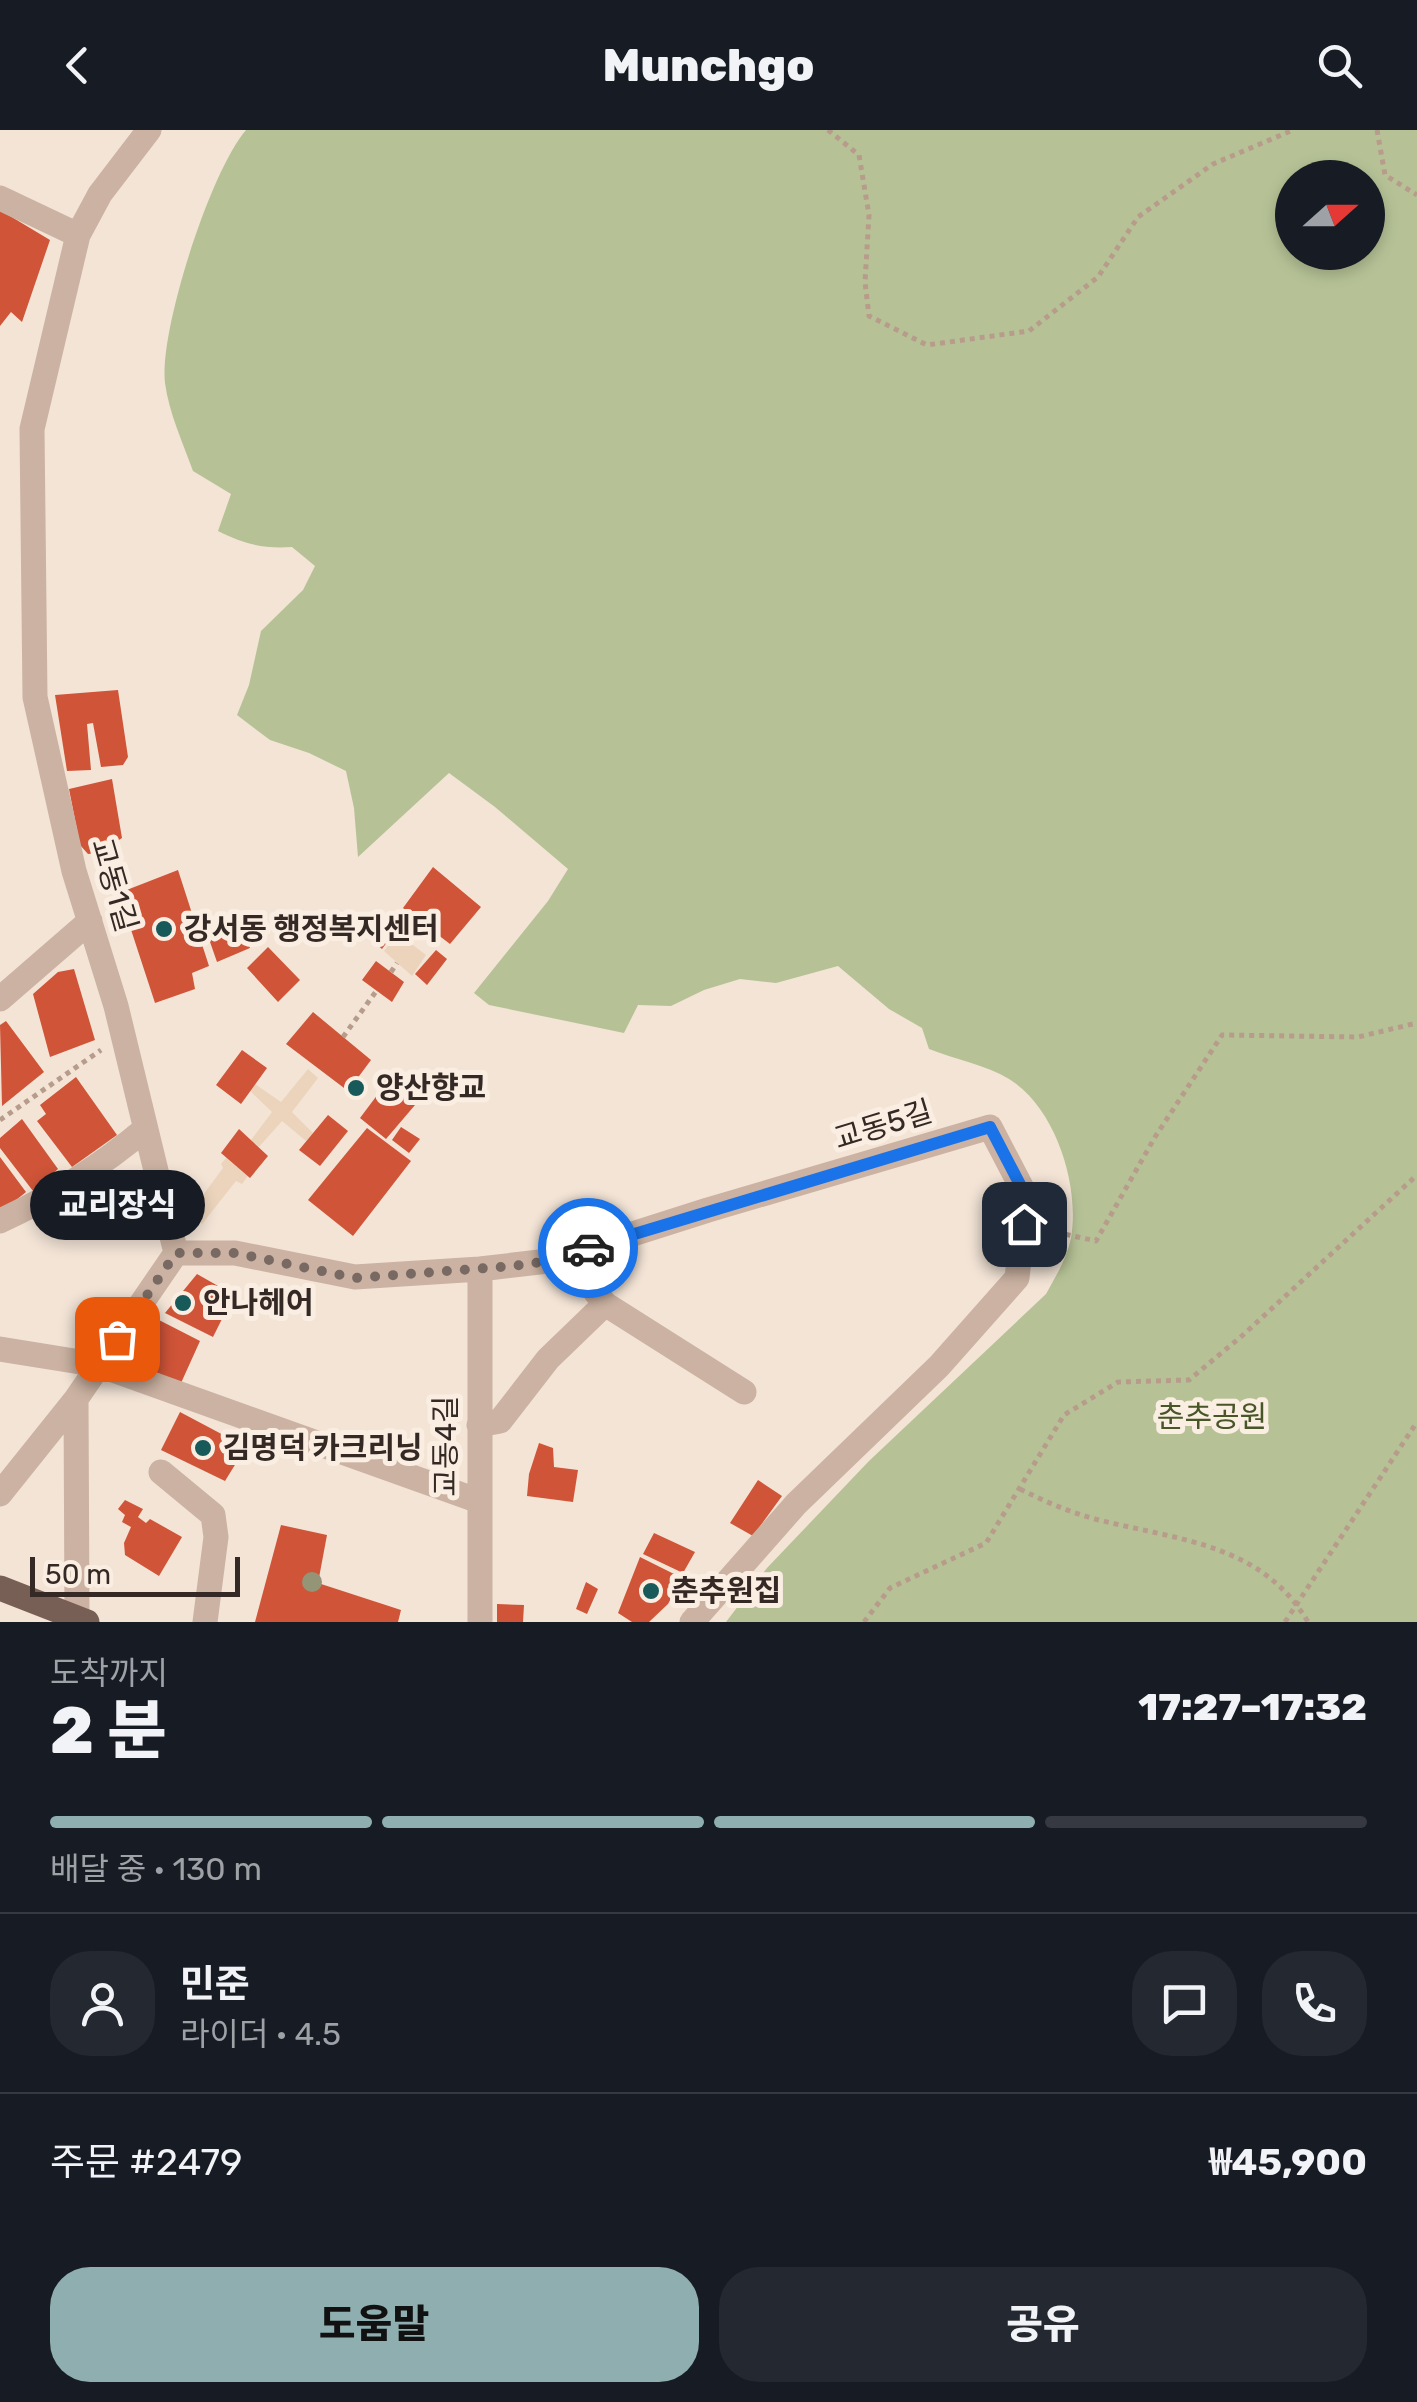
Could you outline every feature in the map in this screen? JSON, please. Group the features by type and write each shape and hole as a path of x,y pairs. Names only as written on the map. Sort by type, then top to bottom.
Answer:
{"main road":[{"path":"0,1588 80,1620"}],"street":[{"name":"교동1길","path":"149,130 100,194 78,235 32,429 34,697 74,871 116,1006 176,1253"},
{"path":"0,198 78,235"},
{"path":"0,999 90,922"},
{"name":"교동5길","path":"176,1253 235,1253 355,1278 548,1261 990,1127 1026,1196 1018,1278 938,1366 796,1504 692,1622"},
{"path":"0,1221 50,1198 104,1163 145,1129"},
{"path":"0,1494 76,1399 176,1253"},
{"path":"566,1255 605,1304 744,1392"},
{"name":"교동4길","path":"480,1270 480,1622"},
{"path":"479,1425 500,1421 548,1359 605,1304"},
{"path":"0,1349 99,1365 479,1502"},
{"path":"76,1399 80,1620"},
{"path":"161,1472 213,1515 216,1537 205,1622"}],"path":[{"path":"828,130 860,155 870,215 865,282 869,316 927,345 1029,331 1098,277 1138,217 1213,164 1294,130"},
{"path":"1377,130 1384,175 1417,195"},
{"path":"391,972 397,963"},
{"path":"343,1037 377,990"},
{"path":"1024,1224 1096,1241 1155,1138 1222,1035 1358,1036 1417,1023"},
{"path":"0,1120 102,1050"},
{"path":"864,1622 890,1588 986,1543 1064,1415 1118,1382 1189,1380 1417,1175"},
{"path":"1285,1622 1417,1422"},
{"path":"1020,1489 1058,1508 1202,1542 1253,1563 1297,1603 1308,1622"}],"green space":[{"name":"춘추공원","path":"246,130 1417,130 1417,1622 726,1622 767,1568 869,1461 1046,1294 1071,1238 1072,1195 1061,1150 1052,1128 1026,1092 1000,1074 929,1049 922,1028 889,1009 838,966 776,983 740,979 671,1006 638,1005 624,1033 489,1005 474,993 548,901 568,869 449,773 358,857 346,771 270,740 237,715 249,685 261,631 303,590 315,566 292,547 254,545 218,531 231,494 193,471 167,394 165,359 170,327 190,252 218,179"}],"shaded area":[{"path":"397,933 426,955 412,976 384,951"},
{"path":"308,1069 318,1078 292,1112 313,1133 306,1141 282,1121 259,1147 251,1140 272,1112 250,1091 255,1084 281,1102"},
{"path":"226,1158 248,1176 242,1184 236,1181 202,1224 189,1214 223,1168 221,1164"}],"building":[{"path":"0,210 50,240 22,322 11,312 0,326"},
{"path":"118,690 128,757 123,765 101,767 93,723 87,724 91,770 67,771 55,695"},
{"path":"112,779 122,838 114,843 114,851 88,854 80,845 69,789"},
{"path":"433,867 481,907 450,944 403,908"},
{"name":"강서동 행정복지센터","path":"178,870 209,966 192,973 195,989 155,1003 119,893"},
{"path":"388,911 402,922 382,949 366,935"},
{"path":"242,926 250,948 217,962 209,939"},
{"path":"268,947 300,980 278,1002 247,968"},
{"path":"436,950 447,959 427,985 415,974"},
{"path":"376,961 404,982 392,1002 362,980"},
{"path":"74,969 95,1040 50,1057 33,994 58,972"},
{"path":"313,1012 371,1060 348,1091 286,1044"},
{"path":"6,1021 44,1072 2,1106 0,1025"},
{"path":"242,1050 267,1068 241,1104 216,1085"},
{"path":"393,1074 421,1098 386,1139 360,1118"},
{"path":"76,1077 117,1135 72,1167 37,1121 46,1114 40,1105"},
{"path":"328,1115 348,1131 320,1166 299,1150"},
{"path":"22,1119 58,1169 33,1191 0,1148 0,1138"},
{"path":"401,1127 420,1139 409,1153 392,1140"},
{"path":"367,1128 411,1161 353,1236 308,1200"},
{"path":"239,1129 268,1156 250,1178 221,1153"},
{"path":"0,1157 26,1192 0,1213"},
{"path":"197,1274 234,1295 213,1337 165,1313"},
{"path":"157,1319 200,1341 181,1383 127,1360"},
{"name":"김명덕 카크리닝","path":"180,1412 246,1447 225,1481 161,1450"},
{"path":"539,1443 553,1448 554,1467 578,1470 573,1502 527,1496"},
{"path":"758,1480 782,1496 753,1536 730,1523"},
{"path":"125,1500 143,1509 138,1517 146,1523 150,1519 182,1537 159,1576 125,1555 124,1543 131,1527 122,1522 125,1515 118,1509"},
{"path":"281,1525 327,1535 318,1583 401,1610 398,1622 255,1622"},
{"path":"654,1533 695,1552 683,1573 643,1554"},
{"name":"춘추원집","path":"640,1557 682,1578 668,1604 649,1622 632,1622 618,1613"},
{"path":"586,1582 598,1589 587,1614 576,1609"},
{"path":"497,1604 524,1605 523,1622 497,1622"}],"way so far":[{"path":"117,1339 176,1253 235,1253 355,1278 514,1266 548,1261 588,1248"}],"place":[{"name":"강서동 행정복지센터","path":"164,929"},
{"name":"양산향교","path":"356,1088"},
{"name":"안나헤어","path":"183,1303"},
{"name":"교리장식","path":"117,1339"},
{"name":"김명덕 카크리닝","path":"203,1448"},
{"name":"춘추원집","path":"651,1591"}],"route":[{"path":"588,1248 990,1127 1026,1196 1024,1224"}]}
